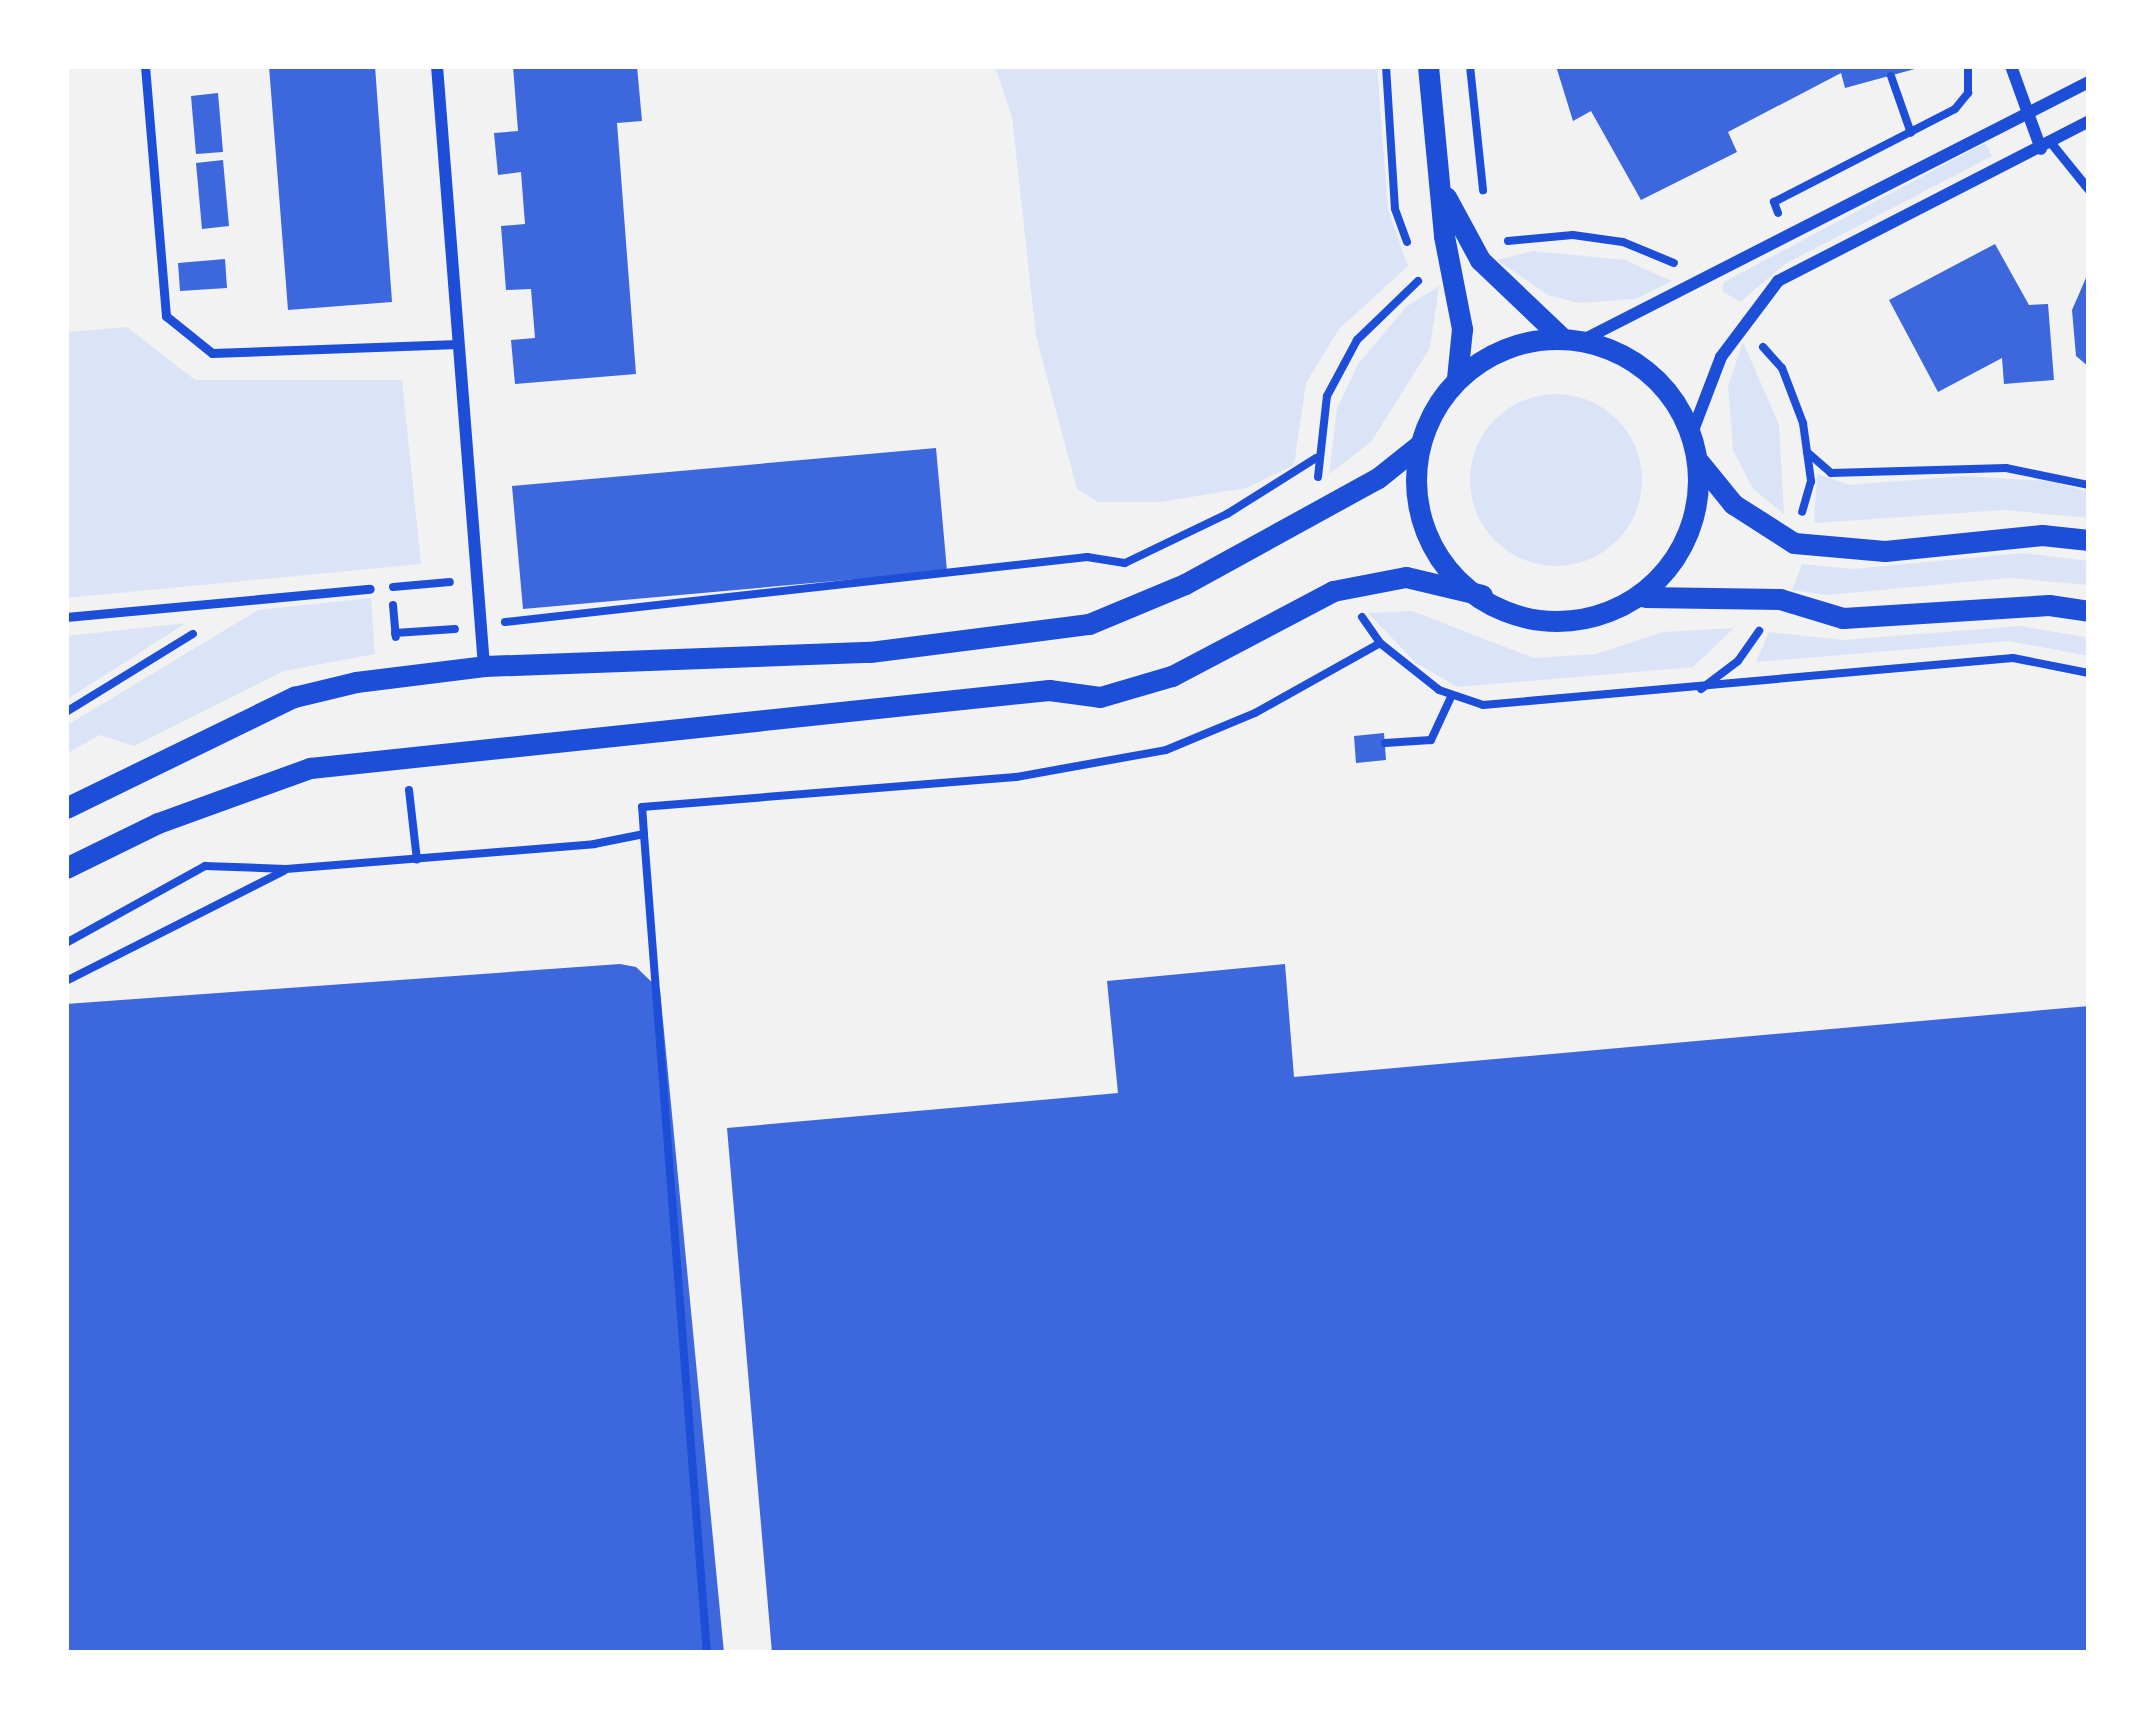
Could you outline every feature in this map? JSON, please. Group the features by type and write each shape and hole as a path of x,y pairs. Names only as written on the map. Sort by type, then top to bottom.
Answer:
{"street":[{"path":"437,66 484,666"},
{"path":"1428,66 1435,163 1462,329 1457,378"},
{"path":"2012,66 2046,146"},
{"path":"66,808 293,697 484,666 870,652 1089,624 1185,584 1378,478 1418,446 1457,378 1487,355 1573,339 2089,82"},
{"path":"1692,434 1721,357 1778,281 2089,121"},
{"path":"1435,163 1480,260 1573,339 1644,372 1692,434 1699,462 1691,526 1645,597"},
{"path":"1418,446 1421,525 1437,561 1510,611 1566,622 1645,597 1780,599 1843,618 2049,605 2089,610"},
{"path":"1699,462 1733,504 1794,543 1885,551 2042,536 2089,540"},
{"path":"66,868 158,823 310,769 1049,690 1100,697 1172,676 1333,590 1406,578 1482,595"}],"lane":[{"path":"146,66 166,316 212,353 458,344"},
{"path":"2046,146 2089,190"},
{"path":"66,616 370,589"}],"path":[{"path":"1386,66 1396,209 1410,252"},
{"path":"1470,66 1486,201"},
{"path":"1891,76 1911,134"},
{"path":"1494,229 1498,243"},
{"path":"1414,267 1419,281"},
{"path":"1806,451 1832,473 2006,468 2089,485"},
{"path":"395,633 1087,557 1125,563 1227,514 1317,457"},
{"path":"66,712 250,598"},
{"path":"707,1653 642,808 1016,777 1166,750 1256,713 1380,643"},
{"path":"1701,689 2013,658 2089,674"},
{"path":"1385,743 1431,740 1451,697"},
{"path":"66,943 205,866 286,869 644,834"},
{"path":"66,981 286,869"}],"shaded area":[{"path":"995,66 1377,66 1388,209 1408,266 1339,329 1306,383 1294,465 1246,488 1161,502 1098,502 1077,489 1036,336 1012,117"},
{"path":"1985,143 1992,156 1785,264 1740,302 1722,291 1724,282"},
{"path":"1533,251 1625,260 1672,281 1636,299 1578,303 1548,295 1497,260"},
{"path":"1439,286 1430,348 1371,442 1329,474 1337,409 1358,364 1407,306"},
{"path":"127,327 195,380 402,380 421,564 66,598 66,332"},
{"path":"1743,342 1779,425 1784,514 1753,489 1733,450 1728,386"},
{"path":"1556,394 1589,400 1617,419 1636,447 1642,480 1636,513 1617,541 1589,560 1556,566 1523,560 1495,541 1476,513 1470,480 1476,447 1495,419 1523,400"},
{"path":"1817,474 1850,485 1963,476 2048,481 2089,492 2089,518 2004,510 1814,523"},
{"path":"2023,553 2089,561 2089,585 2009,578 1827,595 1792,590 1802,564 1853,569"},
{"path":"371,598 375,654 284,671 134,746 100,735 66,754 66,726 258,610"},
{"path":"1412,611 1534,658 1596,654 1663,632 1734,628 1693,667 1458,687 1416,663 1368,613"},
{"path":"186,623 66,700 66,636"},
{"path":"2019,626 2085,637 2089,656 2009,641 1756,662 1769,632 1844,640"}],"building":[{"path":"269,66 375,66 392,302 288,310"},
{"path":"513,66 637,66 642,121 617,123 636,374 515,384 511,340 535,338 531,289 506,290 501,226 525,224 521,172 498,175 494,133 518,131"},
{"path":"1556,66 1922,67 1845,88 1841,73 1728,132 1737,152 1641,200 1591,111 1573,121"},
{"path":"218,93 223,152 196,154 191,96"},
{"path":"223,160 229,226 202,229 196,163"},
{"path":"1995,244 2029,305 2048,304 2054,380 2004,384 2002,358 1938,392 1889,300"},
{"path":"225,259 227,288 180,291 178,263"},
{"path":"2089,271 2089,367 2076,356 2072,310"},
{"path":"936,448 947,571 523,609 512,486"},
{"path":"1384,733 1386,760 1356,763 1354,736"},
{"path":"620,964 636,967 660,990 724,1653 66,1653 66,1004"},
{"path":"1285,964 1294,1077 2089,1006 2089,1653 772,1653 727,1128 1118,1093 1107,981"}]}
